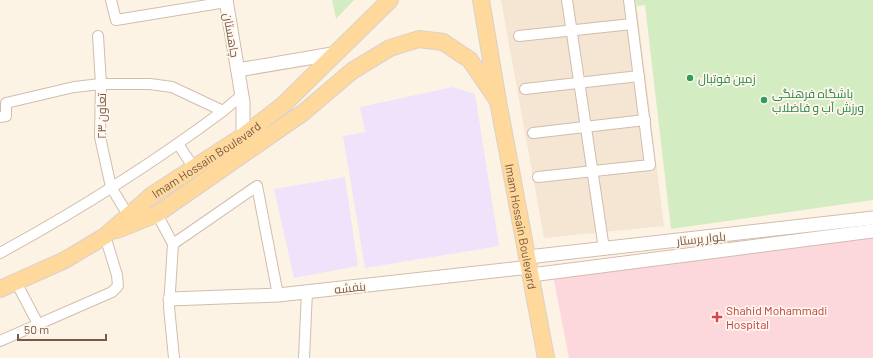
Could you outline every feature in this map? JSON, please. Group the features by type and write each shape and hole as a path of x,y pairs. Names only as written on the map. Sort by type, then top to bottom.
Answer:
{"main road":[{"name":"Imam Hossain Boulevard","path":"0,289 65,260 107,235 152,195 243,136 283,106 390,0"},
{"name":"Imam Hossain Boulevard","path":"481,0 546,358"},
{"path":"107,235 157,214 304,112 352,71 390,48 419,39 443,42 470,60 498,100"}],"street":[{"path":"111,0 116,20 226,1"},
{"path":"567,0 604,249"},
{"path":"538,177 650,164 629,0"},
{"name":"چاهستان","path":"226,1 242,95 243,136"},
{"path":"519,36 632,24"},
{"name":"تعاون ۲۳","path":"98,36 101,84 100,137 111,187 128,215"},
{"path":"238,70 338,53"},
{"path":"525,89 639,76"},
{"path":"0,117 6,116 6,103 74,87 101,84 150,84 172,87 223,111"},
{"path":"0,253 62,219 178,144 242,95"},
{"path":"533,133 645,120"},
{"path":"178,144 194,168"},
{"path":"173,244 257,186 278,294"},
{"path":"157,214 173,244 170,299 174,358"},
{"name":"بلوار پرستار","path":"530,266 846,228 873,218"},
{"name":"بلوار پرستار","path":"530,266 604,249 846,228 873,231"},
{"path":"0,341 112,292 118,286 117,275 107,235"},
{"name":"بنفشه","path":"170,299 278,294 530,266"},
{"path":"16,282 38,324"},
{"path":"304,358 307,291"}],"shaded area":[{"path":"501,0 636,0 664,226 544,238"},
{"path":"453,87 475,94 499,246 365,268 343,136 365,132 360,107"},
{"path":"345,177 358,266 294,278 274,189"},
{"name":"Shahid Mohammadi Hospital","path":"873,238 873,358 569,358 553,276"}],"green space":[{"path":"332,0 354,0 336,19"},
{"name":"باشگاه فرهنگی ورزش آب و فاضلاب","path":"636,0 873,0 873,200 671,229 645,5 637,6"}],"place":[{"name":"زمین فوتبال","path":"690,78"},
{"name":"باشگاه فرهنگی ورزش آب و فاضلاب","path":"764,100"},
{"name":"Shahid Mohammadi Hospital","path":"717,317"}]}
